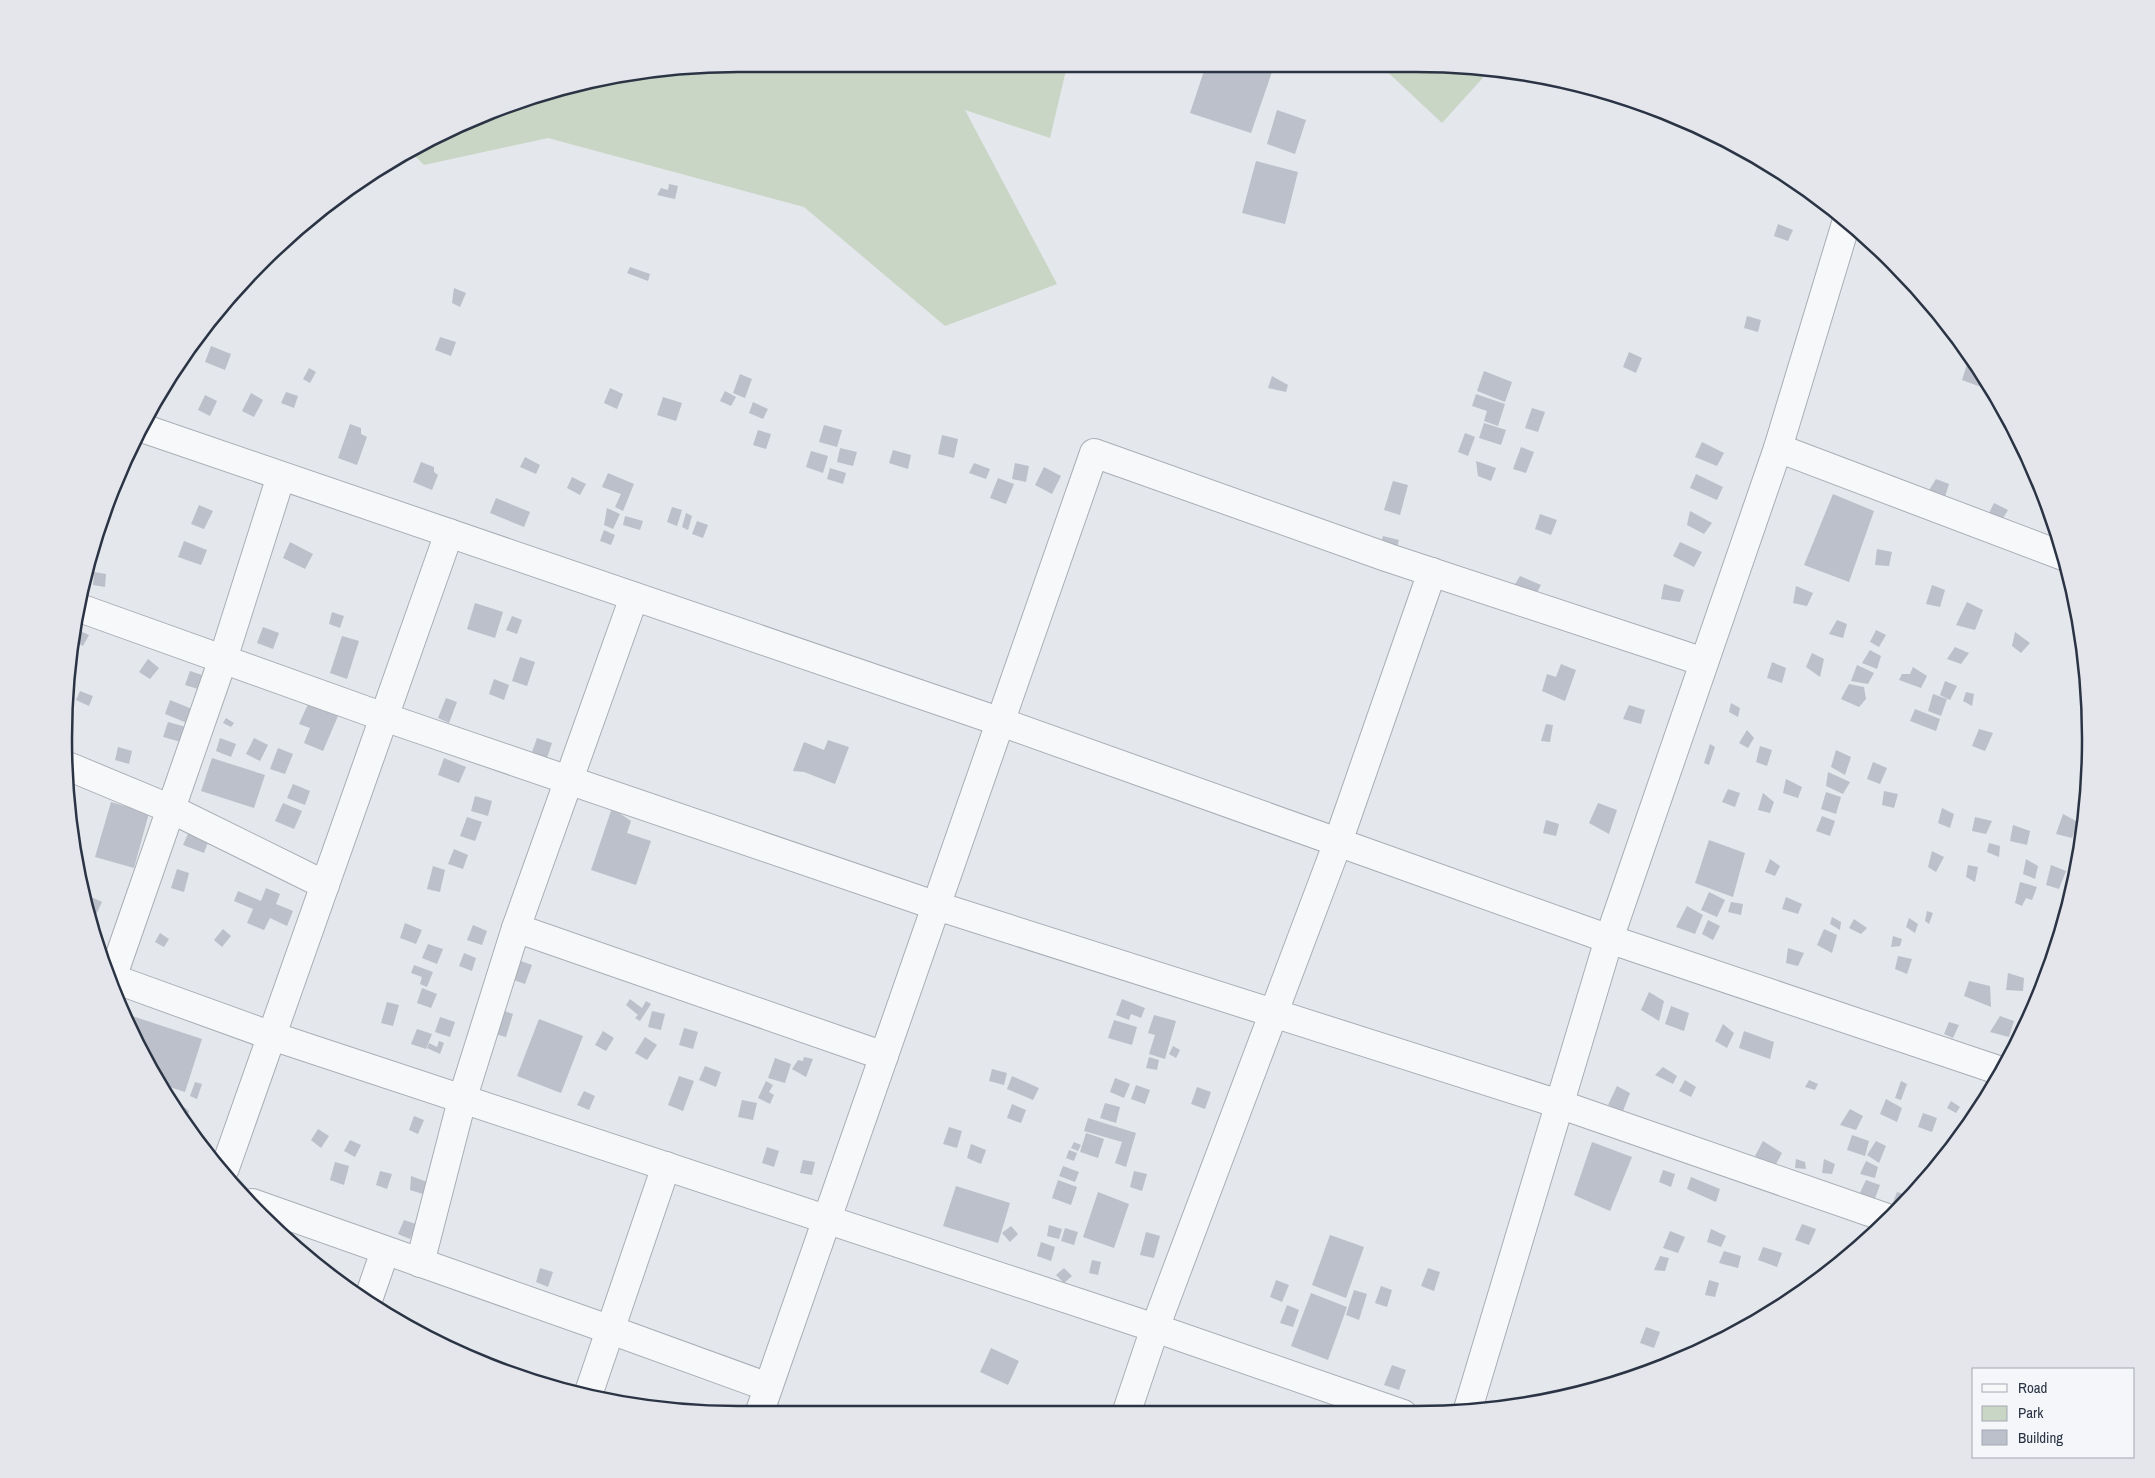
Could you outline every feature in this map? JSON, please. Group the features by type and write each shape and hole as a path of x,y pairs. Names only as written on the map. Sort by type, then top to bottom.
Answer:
{"street":[{"path":"1470,1403 1609,939 1778,448 1844,228"},
{"path":"149,430 1001,722 1609,939 1995,1069"},
{"path":"1778,448 2056,553"},
{"path":"762,1406 1094,453 1432,572 1704,662"},
{"path":"114,970 223,659 281,476"},
{"path":"226,1164 449,533"},
{"path":"1129,1406 1155,1328 1338,842 1432,572"},
{"path":"420,1263 462,1100 516,928 634,596"},
{"path":"85,610 384,717 937,906 1559,1104 1881,1216"},
{"path":"73,768 171,809 324,885"},
{"path":"516,928 884,1056"},
{"path":"118,982 462,1100 1155,1328 1380,1406"},
{"path":"590,1389 666,1166"},
{"path":"266,1208 768,1387"},
{"path":"370,1294 385,1251"}],"green space":[{"path":"739,72 1066,72 1050,138 965,110 1057,284 945,326 804,207 548,138 424,165 416,157 444,141 484,123 566,95 652,78"},
{"path":"1388,72 1484,76 1442,123"}],"building":[{"path":"1204,72 1272,72 1251,133 1190,113"},
{"path":"1277,110 1306,120 1295,154 1267,144"},
{"path":"1256,161 1298,172 1285,224 1242,213"},
{"path":"669,184 678,186 675,199 657,195 661,188 668,190"},
{"path":"1778,224 1793,230 1788,241 1774,236"},
{"path":"630,267 650,274 648,281 627,273"},
{"path":"454,288 466,293 460,307 452,303"},
{"path":"1747,316 1761,320 1758,332 1744,328"},
{"path":"440,337 456,342 451,356 435,350"},
{"path":"211,346 231,354 225,370 205,362"},
{"path":"1629,352 1642,358 1636,373 1623,367"},
{"path":"1967,365 1981,387 1962,380"},
{"path":"309,368 316,372 310,383 303,379"},
{"path":"1484,371 1512,382 1505,402 1477,391"},
{"path":"740,374 752,379 745,398 733,393"},
{"path":"1272,376 1288,385 1286,392 1268,388"},
{"path":"610,388 623,394 617,409 604,403"},
{"path":"725,391 736,397 731,406 720,401"},
{"path":"286,392 298,396 294,408 281,403"},
{"path":"251,393 263,400 254,417 242,411"},
{"path":"1476,394 1505,404 1498,426 1484,421 1487,411 1472,406"},
{"path":"205,395 217,401 210,416 198,410"},
{"path":"663,397 682,403 676,421 657,415"},
{"path":"753,402 768,409 763,419 749,413"},
{"path":"1532,408 1545,412 1538,432 1525,428"},
{"path":"1484,423 1506,430 1501,445 1479,438"},
{"path":"350,424 361,428 361,434 367,437 357,465 338,458"},
{"path":"824,425 842,430 837,447 819,442"},
{"path":"758,430 771,434 766,449 753,445"},
{"path":"1465,433 1475,437 1468,456 1458,452"},
{"path":"942,435 958,439 954,458 938,454"},
{"path":"1702,442 1724,453 1717,466 1695,457"},
{"path":"1521,447 1534,452 1526,473 1513,469"},
{"path":"840,448 857,452 853,466 837,462"},
{"path":"893,450 911,455 908,469 889,463"},
{"path":"811,451 828,456 823,473 806,467"},
{"path":"525,457 540,465 536,474 520,467"},
{"path":"1476,461 1496,468 1491,481 1478,476"},
{"path":"421,462 434,467 434,472 438,475 432,490 413,482"},
{"path":"974,463 990,469 986,479 969,473"},
{"path":"1015,463 1029,466 1026,482 1012,479"},
{"path":"1044,467 1061,476 1052,494 1035,485"},
{"path":"830,468 846,473 843,484 827,479"},
{"path":"608,473 634,484 623,511 615,507 621,494 602,487"},
{"path":"1696,474 1723,487 1717,500 1690,488"},
{"path":"572,477 586,484 580,495 567,488"},
{"path":"998,478 1014,484 1006,504 990,498"},
{"path":"1936,479 1949,484 1944,500 1928,492"},
{"path":"1393,481 1408,485 1400,515 1384,510"},
{"path":"1833,494 1874,511 1849,582 1804,565"},
{"path":"496,498 530,512 524,527 490,513"},
{"path":"1994,503 2008,510 2000,523 1987,517"},
{"path":"199,505 213,511 204,529 191,524"},
{"path":"672,507 682,510 677,526 667,522"},
{"path":"607,508 620,514 613,529 604,525"},
{"path":"1690,511 1712,523 1704,534 1687,525"},
{"path":"686,513 692,516 688,530 682,527"},
{"path":"1540,514 1557,520 1551,535 1535,529"},
{"path":"625,516 643,521 640,530 623,525"},
{"path":"697,521 708,525 703,538 692,534"},
{"path":"604,530 615,535 611,545 600,541"},
{"path":"1383,536 1399,540 1395,556 1379,552"},
{"path":"184,541 207,550 201,565 178,557"},
{"path":"290,542 313,554 305,569 283,558"},
{"path":"1680,542 1702,552 1694,567 1673,556"},
{"path":"1877,549 1892,552 1889,566 1875,565"},
{"path":"94,572 106,574 105,587 93,585"},
{"path":"1520,576 1541,585 1534,598 1512,589"},
{"path":"1664,584 1684,590 1680,602 1661,599"},
{"path":"1932,585 1945,590 1940,607 1926,604"},
{"path":"1796,586 1813,593 1807,606 1793,603"},
{"path":"1967,602 1983,610 1975,630 1956,625"},
{"path":"475,603 503,612 495,638 467,629"},
{"path":"332,612 344,616 340,628 329,624"},
{"path":"512,616 522,620 517,634 506,630"},
{"path":"1837,620 1847,624 1843,638 1829,634"},
{"path":"263,627 279,633 273,649 257,643"},
{"path":"1876,630 1886,635 1879,647 1870,642"},
{"path":"81,632 89,635 83,646 79,644"},
{"path":"2015,632 2030,643 2021,653 2012,646"},
{"path":"342,636 359,641 347,679 330,673"},
{"path":"1955,647 1969,653 1961,664 1947,659"},
{"path":"1870,650 1881,656 1877,669 1862,663"},
{"path":"1812,653 1824,659 1820,677 1806,667"},
{"path":"520,657 535,662 527,686 512,681"},
{"path":"148,659 159,668 150,679 139,672"},
{"path":"1772,662 1786,668 1782,683 1767,678"},
{"path":"1561,664 1576,670 1565,701 1542,691 1547,674 1556,677"},
{"path":"1857,665 1874,673 1868,684 1851,681"},
{"path":"1913,667 1927,676 1921,688 1899,680 1902,674 1910,674"},
{"path":"190,671 202,675 198,689 185,685"},
{"path":"494,679 509,685 504,700 489,694"},
{"path":"1945,681 1957,686 1950,700 1940,695"},
{"path":"1849,684 1864,687 1866,699 1859,707 1841,699"},
{"path":"80,691 93,696 89,706 76,700"},
{"path":"1966,692 1974,694 1972,706 1963,701"},
{"path":"1933,694 1947,699 1941,716 1928,711"},
{"path":"446,698 457,702 449,723 438,718"},
{"path":"170,700 192,709 187,723 165,714"},
{"path":"1731,703 1740,708 1738,717 1729,712"},
{"path":"308,704 338,716 323,751 304,743 310,728 299,724"},
{"path":"1629,705 1645,710 1641,724 1623,719"},
{"path":"1915,709 1940,719 1936,731 1910,721"},
{"path":"226,718 234,723 231,727 223,723"},
{"path":"168,722 186,727 181,742 163,737"},
{"path":"1546,724 1553,725 1550,742 1541,741"},
{"path":"1979,729 1993,733 1985,751 1972,746"},
{"path":"1747,730 1754,738 1748,748 1739,743"},
{"path":"220,738 236,744 231,757 216,751"},
{"path":"254,738 268,745 260,761 246,754"},
{"path":"537,738 552,743 547,758 532,752"},
{"path":"828,740 849,747 835,784 804,772 793,771 804,742 824,750"},
{"path":"1710,744 1715,747 1709,765 1704,763"},
{"path":"1760,746 1772,750 1767,766 1756,762"},
{"path":"118,747 132,751 129,764 115,760"},
{"path":"278,748 293,754 285,774 270,769"},
{"path":"1836,750 1851,757 1845,775 1831,767"},
{"path":"212,758 265,775 254,808 201,791"},
{"path":"444,758 466,767 459,783 438,775"},
{"path":"1873,762 1887,768 1880,784 1867,779"},
{"path":"1828,772 1850,782 1843,794 1826,786"},
{"path":"1786,779 1802,787 1798,798 1783,793"},
{"path":"293,784 310,791 305,805 287,798"},
{"path":"1728,789 1740,793 1735,807 1722,802"},
{"path":"1884,791 1898,794 1894,808 1882,805"},
{"path":"1826,792 1841,797 1836,814 1821,809"},
{"path":"1763,793 1774,802 1770,813 1758,810"},
{"path":"475,796 492,801 488,816 471,811"},
{"path":"111,802 149,813 134,868 95,857"},
{"path":"283,803 302,811 294,829 275,821"},
{"path":"1598,803 1617,810 1609,834 1589,823"},
{"path":"612,808 631,821 627,833 651,841 636,885 591,870"},
{"path":"1942,808 1954,814 1950,828 1938,823"},
{"path":"2063,814 2077,822 2072,838 2056,834"},
{"path":"1822,816 1835,821 1830,836 1816,831"},
{"path":"467,817 482,822 475,841 460,836"},
{"path":"1975,817 1992,821 1986,834 1972,831"},
{"path":"1546,820 1559,824 1556,836 1543,833"},
{"path":"2013,825 2030,831 2027,845 2010,841"},
{"path":"190,829 210,837 204,853 183,845"},
{"path":"1709,840 1745,853 1733,897 1695,883"},
{"path":"1989,843 2000,846 1999,857 1987,852"},
{"path":"454,849 468,855 463,869 448,864"},
{"path":"1932,851 1944,857 1936,872 1928,867"},
{"path":"1770,859 1780,866 1775,876 1765,872"},
{"path":"2026,859 2038,866 2035,879 2023,874"},
{"path":"1968,865 1978,867 1975,882 1966,877"},
{"path":"2051,865 2066,871 2059,889 2046,885"},
{"path":"433,866 445,870 440,892 427,889"},
{"path":"177,869 189,873 184,892 171,888"},
{"path":"2020,882 2037,887 2032,900 2026,898 2022,906 2015,903"},
{"path":"266,888 280,894 276,904 293,911 287,926 270,918 264,930 247,923 253,909 234,901 238,891 261,901"},
{"path":"1709,892 1725,900 1717,917 1701,910"},
{"path":"92,897 102,902 96,915"},
{"path":"1786,897 1802,904 1798,914 1782,909"},
{"path":"1731,902 1743,904 1741,915 1728,912"},
{"path":"1687,906 1703,915 1695,934 1676,927"},
{"path":"1927,911 1933,913 1929,924 1925,921"},
{"path":"1832,917 1841,922 1840,930 1830,924"},
{"path":"1909,918 1918,924 1915,933 1906,927"},
{"path":"1854,919 1867,928 1861,934 1849,928"},
{"path":"1708,920 1720,926 1713,940 1702,934"},
{"path":"405,923 422,930 416,944 400,938"},
{"path":"473,925 487,931 482,945 467,940"},
{"path":"223,929 231,936 222,947 214,940"},
{"path":"1824,929 1837,935 1832,953 1817,945"},
{"path":"160,933 169,939 164,947 155,942"},
{"path":"1893,936 1902,939 1900,946 1891,947"},
{"path":"428,944 443,949 437,964 422,958"},
{"path":"1788,948 1804,953 1798,966 1786,963"},
{"path":"464,953 476,958 472,971 459,966"},
{"path":"1898,956 1912,959 1907,974 1895,969"},
{"path":"518,960 532,965 525,984 511,979"},
{"path":"414,965 433,972 427,987 420,984 422,977 411,973"},
{"path":"2008,973 2024,978 2023,991 2006,990"},
{"path":"1969,981 1990,986 1991,1007 1964,996"},
{"path":"422,988 437,994 431,1008 417,1003"},
{"path":"1649,992 1664,1001 1659,1021 1641,1010"},
{"path":"630,999 642,1008 646,1001 651,1004 640,1021 635,1018 638,1015 626,1005"},
{"path":"1122,999 1145,1008 1141,1018 1131,1014 1129,1020 1116,1015"},
{"path":"387,1002 399,1005 393,1026 381,1023"},
{"path":"1671,1006 1689,1013 1684,1031 1665,1024"},
{"path":"499,1009 513,1014 506,1037 491,1033"},
{"path":"652,1011 665,1014 661,1030 648,1027"},
{"path":"1154,1015 1176,1021 1165,1059 1149,1054 1155,1035 1148,1033"},
{"path":"133,1016 202,1039 185,1092 172,1088"},
{"path":"2000,1016 2014,1021 2009,1037 1990,1032"},
{"path":"440,1017 455,1022 450,1037 435,1032"},
{"path":"539,1019 583,1036 561,1093 517,1076"},
{"path":"1114,1020 1137,1027 1132,1045 1108,1038"},
{"path":"1949,1022 1959,1025 1953,1038 1944,1034"},
{"path":"1723,1024 1734,1033 1727,1048 1715,1041"},
{"path":"684,1028 698,1032 693,1049 679,1045"},
{"path":"417,1029 432,1034 426,1049 411,1044"},
{"path":"603,1031 614,1038 606,1051 595,1045"},
{"path":"1744,1031 1774,1042 1770,1059 1739,1048"},
{"path":"645,1037 657,1045 647,1060 635,1053"},
{"path":"439,1041 444,1043 440,1054 427,1048 429,1043 437,1047"},
{"path":"1173,1046 1180,1050 1176,1058 1169,1054"},
{"path":"804,1057 813,1059 806,1077 792,1069 798,1060 803,1061"},
{"path":"1149,1057 1159,1060 1157,1070 1146,1068"},
{"path":"775,1058 791,1064 785,1083 768,1078"},
{"path":"705,1066 721,1072 716,1087 699,1080"},
{"path":"1663,1067 1677,1076 1673,1084 1655,1075"},
{"path":"992,1069 1007,1073 1004,1085 989,1081"},
{"path":"679,1076 694,1081 683,1111 668,1105"},
{"path":"1012,1076 1039,1088 1033,1100 1007,1089"},
{"path":"1115,1078 1130,1084 1124,1098 1110,1092"},
{"path":"1685,1080 1696,1087 1691,1097 1679,1091"},
{"path":"1809,1080 1818,1084 1815,1090 1805,1087"},
{"path":"766,1081 773,1085 769,1092 774,1095 770,1104 758,1098"},
{"path":"1901,1081 1907,1084 1901,1100 1895,1098"},
{"path":"195,1082 202,1084 197,1099 190,1096"},
{"path":"1136,1085 1150,1090 1145,1104 1131,1099"},
{"path":"1617,1086 1630,1093 1623,1111 1608,1105"},
{"path":"1197,1087 1211,1092 1205,1109 1191,1104"},
{"path":"584,1091 595,1096 589,1110 577,1105"},
{"path":"1886,1099 1902,1108 1897,1122 1880,1114"},
{"path":"742,1100 757,1103 753,1120 738,1117"},
{"path":"1951,1101 1960,1107 1956,1113 1947,1108"},
{"path":"1105,1103 1120,1107 1116,1123 1100,1118"},
{"path":"1012,1104 1026,1110 1021,1123 1007,1118"},
{"path":"1850,1109 1863,1116 1856,1130 1840,1125"},
{"path":"1923,1113 1937,1118 1932,1132 1918,1127"},
{"path":"414,1116 424,1120 418,1134 409,1130"},
{"path":"1088,1118 1136,1133 1126,1167 1115,1163 1122,1142 1084,1131"},
{"path":"949,1127 962,1131 957,1148 943,1144"},
{"path":"318,1129 329,1136 321,1148 311,1140"},
{"path":"1086,1133 1104,1139 1098,1158 1080,1152"},
{"path":"1852,1135 1869,1141 1865,1156 1847,1150"},
{"path":"350,1140 361,1145 355,1157 344,1151"},
{"path":"1763,1141 1782,1153 1775,1166 1755,1156"},
{"path":"1876,1141 1886,1146 1879,1163 1867,1155"},
{"path":"1074,1142 1081,1145 1078,1151 1071,1148"},
{"path":"1592,1142 1632,1157 1610,1211 1574,1195"},
{"path":"971,1144 986,1150 981,1164 967,1158"},
{"path":"767,1147 779,1151 774,1167 762,1163"},
{"path":"1069,1150 1077,1153 1074,1161 1066,1158"},
{"path":"1796,1159 1805,1162 1806,1169 1795,1168"},
{"path":"1824,1159 1835,1164 1832,1174 1822,1173"},
{"path":"803,1160 815,1162 812,1175 800,1173"},
{"path":"1866,1161 1878,1167 1875,1178 1860,1174"},
{"path":"335,1162 349,1166 344,1185 330,1180"},
{"path":"1063,1166 1079,1172 1075,1182 1059,1176"},
{"path":"1663,1170 1675,1174 1671,1187 1659,1182"},
{"path":"380,1171 392,1174 387,1189 376,1185"},
{"path":"1134,1171 1147,1174 1142,1191 1130,1187"},
{"path":"411,1176 430,1183 426,1195 410,1190"},
{"path":"1691,1177 1720,1189 1716,1202 1687,1189"},
{"path":"1058,1180 1077,1187 1071,1205 1052,1198"},
{"path":"1866,1180 1880,1185 1874,1201 1858,1197"},
{"path":"956,1186 1010,1203 998,1243 943,1226"},
{"path":"1098,1192 1129,1204 1114,1248 1083,1237"},
{"path":"1897,1192 1902,1194 1892,1204"},
{"path":"404,1220 416,1224 410,1239 398,1234"},
{"path":"1802,1224 1816,1229 1809,1245 1795,1240"},
{"path":"1049,1225 1062,1229 1059,1239 1047,1236"},
{"path":"1011,1226 1018,1234 1010,1242 1002,1233"},
{"path":"1065,1228 1078,1232 1074,1245 1061,1241"},
{"path":"1711,1229 1726,1236 1721,1247 1707,1242"},
{"path":"1670,1231 1685,1237 1678,1253 1663,1248"},
{"path":"1146,1232 1160,1236 1154,1258 1140,1255"},
{"path":"1330,1235 1364,1247 1346,1298 1312,1285"},
{"path":"1041,1242 1055,1247 1051,1261 1037,1256"},
{"path":"1763,1247 1782,1253 1777,1267 1758,1260"},
{"path":"1724,1251 1741,1256 1738,1268 1719,1263"},
{"path":"1660,1256 1669,1258 1665,1271 1654,1270"},
{"path":"1092,1260 1101,1262 1098,1275 1089,1273"},
{"path":"540,1268 553,1272 548,1287 536,1282"},
{"path":"1064,1268 1072,1276 1064,1283 1056,1275"},
{"path":"1428,1268 1440,1272 1434,1291 1421,1286"},
{"path":"1276,1280 1289,1285 1282,1302 1270,1297"},
{"path":"1709,1280 1719,1283 1715,1297 1705,1295"},
{"path":"1381,1286 1392,1290 1387,1307 1375,1303"},
{"path":"1354,1290 1367,1294 1359,1320 1346,1315"},
{"path":"1311,1293 1347,1307 1328,1360 1291,1346"},
{"path":"1287,1305 1299,1310 1293,1327 1280,1323"},
{"path":"1646,1327 1660,1332 1654,1348 1640,1343"},
{"path":"991,1348 1019,1361 1008,1385 980,1372"},
{"path":"1392,1365 1406,1370 1399,1390 1384,1385"}]}
